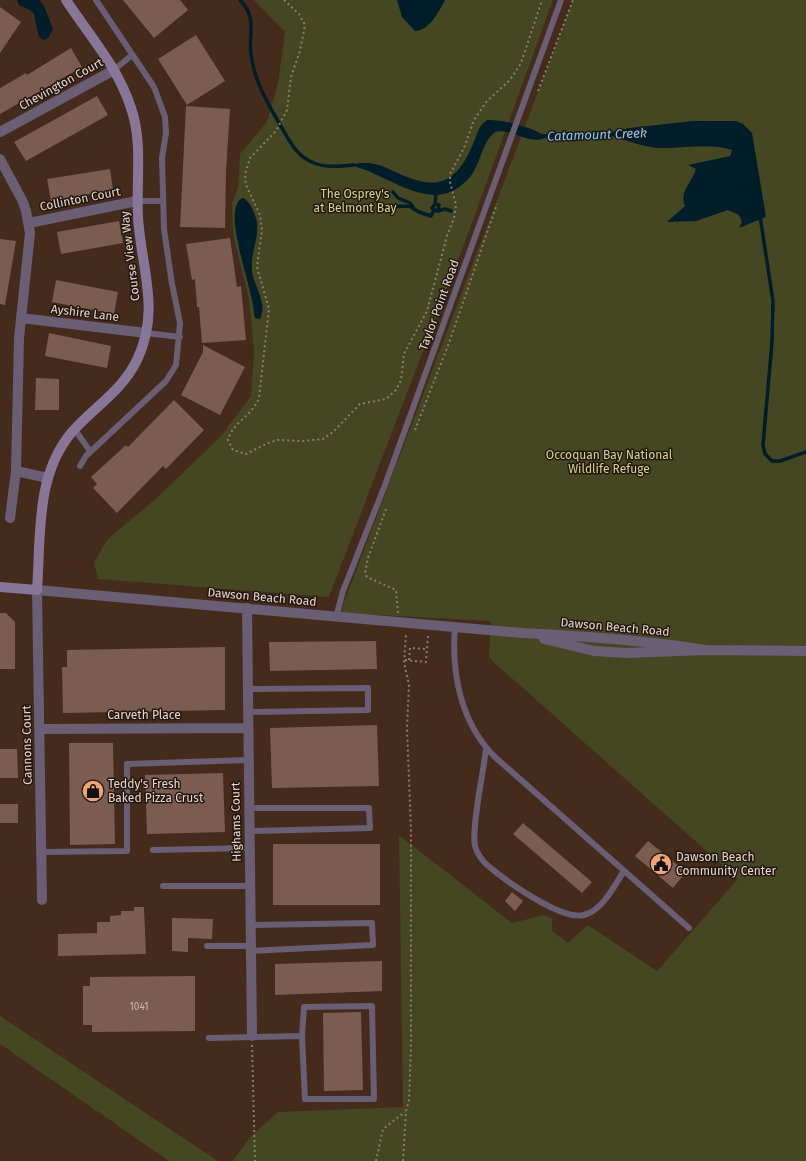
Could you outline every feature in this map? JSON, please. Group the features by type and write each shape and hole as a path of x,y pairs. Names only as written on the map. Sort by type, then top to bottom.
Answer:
{"street":[{"name":"Course View Way","path":"37,590 42,509 48,478 58,454 75,430 114,392 128,376 142,349 149,314 149,294 138,220 138,143 135,124 127,96 114,70 66,0"},
{"name":"Chevington Court","path":"0,132 114,70"},
{"path":"0,159 22,202 28,223 29,243 19,338 16,471 10,518"},
{"name":"Collinton Court","path":"28,223 137,201"},
{"name":"Ayshire Lane","path":"21,318 146,333"},
{"path":"16,471 48,478"},
{"name":"Dawson Beach Road","path":"0,587 522,633 601,651 643,654 705,650 806,651"},
{"name":"Cannons Court","path":"37,590 42,900"},
{"name":"Highams Court","path":"247,608 252,1036"},
{"name":"Carveth Place","path":"40,729 248,728"}],"lane":[{"path":"80,466 90,451 166,381 176,365 180,337 180,323 172,284 164,229 162,158 166,133 165,118 154,87 96,0"},
{"name":"Taylor Point Road","path":"336,617 343,591 385,485 561,0"},
{"path":"114,70 132,55"},
{"path":"137,201 163,201"},
{"path":"146,333 180,337"},
{"path":"75,430 90,451"},
{"path":"455,626 454,661 460,694 472,729 486,749 689,928"},
{"path":"248,689 368,688 368,710 248,712"},
{"path":"486,749 475,836 477,851 486,864 540,902 566,914 575,916 584,915 601,904 624,871"},
{"path":"42,852 126,851 127,764 248,760"},
{"path":"249,808 369,808 370,828 249,831"},
{"path":"153,850 250,848"},
{"path":"163,886 250,886"},
{"path":"207,946 251,948 373,945 372,923 250,925"},
{"path":"372,1006 374,1099 305,1099 302,1036 304,1007 372,1006"},
{"path":"209,1038 302,1036"}],"path":[{"path":"284,0 299,14 305,24 300,51 291,78 287,110 276,131 250,158 245,174 246,185 260,215 262,230 257,268 269,309 260,398 254,410 235,427 229,436 229,445 233,450 246,454 251,453 268,443 278,440 307,441 322,439 333,432 360,404 386,399 390,396 401,380 404,354 427,311 456,209 455,197 450,182 450,174 464,148 474,120 487,101 510,80 520,63 542,0"},
{"path":"536,97 573,0"},
{"path":"415,431 452,336 498,200"},
{"path":"387,505 364,570 367,577 396,590 399,618"},
{"path":"403,1161 406,1111 409,1101 411,1046 411,862 407,728 409,685 405,660 406,631"},
{"path":"405,660 426,662 428,646"},
{"path":"409,660 410,648 427,649"},
{"path":"252,1036 254,1161"},
{"path":"376,1161 383,1129 406,1111"}],"green space":[{"name":"The Osprey's at Belmont Bay","path":"254,0 553,0 472,223 329,597 98,579 94,562 108,539 159,496 221,436 251,396 254,351 249,299 233,234 232,204 238,187 240,154 267,122 278,83 285,32"},
{"name":"Occoquan Bay National Wildlife Refuge","path":"573,0 806,0 806,1161 233,1161 250,1137 278,1112 403,1107 399,835 512,923 544,915 552,919 552,931 568,943 588,925 657,971 738,879 489,658 491,621 340,613"},
{"path":"0,1016 218,1161 169,1161 0,1044"}],"water":[{"path":"17,0 39,0 44,6 53,29 48,38 43,40 39,37 34,14 30,10 19,5"},
{"path":"397,0 445,0 433,20 425,28 415,31 402,17"},
{"path":"487,120 501,121 518,125 534,130 547,137 534,140 508,132 495,132 487,142 477,166 470,177 456,189 441,194 426,194 411,190 349,165 369,163 384,167 416,180 437,182 445,180 452,176 464,162 480,128"},
{"path":"693,121 736,121 743,124 752,133 766,217 739,228 742,222 739,215 728,210 696,221 667,222 685,206 685,191 696,169 688,165 730,156 732,150 707,146 657,148 605,134 629,128"},
{"path":"243,198 250,205 257,222 257,234 252,259 252,271 262,301 262,313 260,319 255,318 254,315 253,304 236,233 235,217 237,205"}],"building":[{"path":"123,0 180,0 188,10 154,38"},
{"path":"0,7 21,22 0,53"},
{"path":"196,35 225,81 187,105 158,59"},
{"path":"71,48 82,67 0,114 0,88 26,73 27,75"},
{"path":"97,96 108,115 26,161 14,142"},
{"path":"186,106 230,109 226,171 225,228 180,227"},
{"path":"110,169 113,190 51,201 47,179"},
{"path":"119,221 123,243 61,254 57,232"},
{"path":"230,238 237,287 241,286 246,340 202,343 195,279 192,280 186,244"},
{"path":"0,239 16,241 5,305 0,304"},
{"path":"56,280 118,292 114,314 52,302"},
{"path":"49,333 111,346 107,368 45,356"},
{"path":"203,345 245,367 220,415 181,395 203,352"},
{"path":"36,378 59,379 59,410 35,410"},
{"path":"174,400 204,430 166,469 163,466 117,513 93,488 97,484 91,477 126,445 128,447"},
{"path":"0,613 6,613 15,622 15,669 0,669"},
{"path":"376,641 377,669 270,671 269,642"},
{"path":"225,647 225,710 63,713 62,667 67,667 67,650"},
{"path":"377,725 379,786 272,788 270,728"},
{"path":"69,743 113,743 115,844 70,845"},
{"path":"0,749 17,749 18,778 0,778"},
{"path":"223,773 225,832 147,834 145,775"},
{"path":"0,804 18,804 18,823 0,823"},
{"path":"523,823 592,882 582,893 513,834"},
{"name":"Dawson Beach Community Center","path":"648,841 686,872 673,888 635,856"},
{"path":"273,844 380,844 380,905 273,905"},
{"path":"512,892 523,901 515,911 505,901"},
{"path":"134,907 144,907 146,954 58,956 58,934 97,933 97,922 110,922 110,916 121,915 121,911 134,911"},
{"path":"172,918 213,919 212,939 188,938 188,952 172,951"},
{"path":"382,961 382,991 275,995 275,964"},
{"path":"195,976 195,1031 92,1032 92,1025 83,1025 83,986 90,986 90,977"},
{"path":"361,1012 363,1090 324,1091 323,1013"}],"waterway":[{"name":"Catamount Creek","path":"240,0 246,7 251,20 250,47 253,65 259,84 267,102 291,144 303,157 319,165 353,165"},
{"name":"Catamount Creek","path":"543,136 609,134"},
{"path":"393,192 398,198 410,203 413,207"},
{"path":"385,207 409,206 419,212 431,216 434,210 432,208 435,204 436,192"},
{"path":"435,204 439,205 438,211"},
{"path":"434,210 438,211 445,209 451,211"},
{"name":"Catamount Creek","path":"760,216 773,301 772,342 763,445 765,454 772,461 780,461 806,452"}],"place":[{"name":"Teddy's Fresh Baked Pizza Crust","path":"93,791"},
{"name":"Dawson Beach Community Center","path":"661,864"}]}
